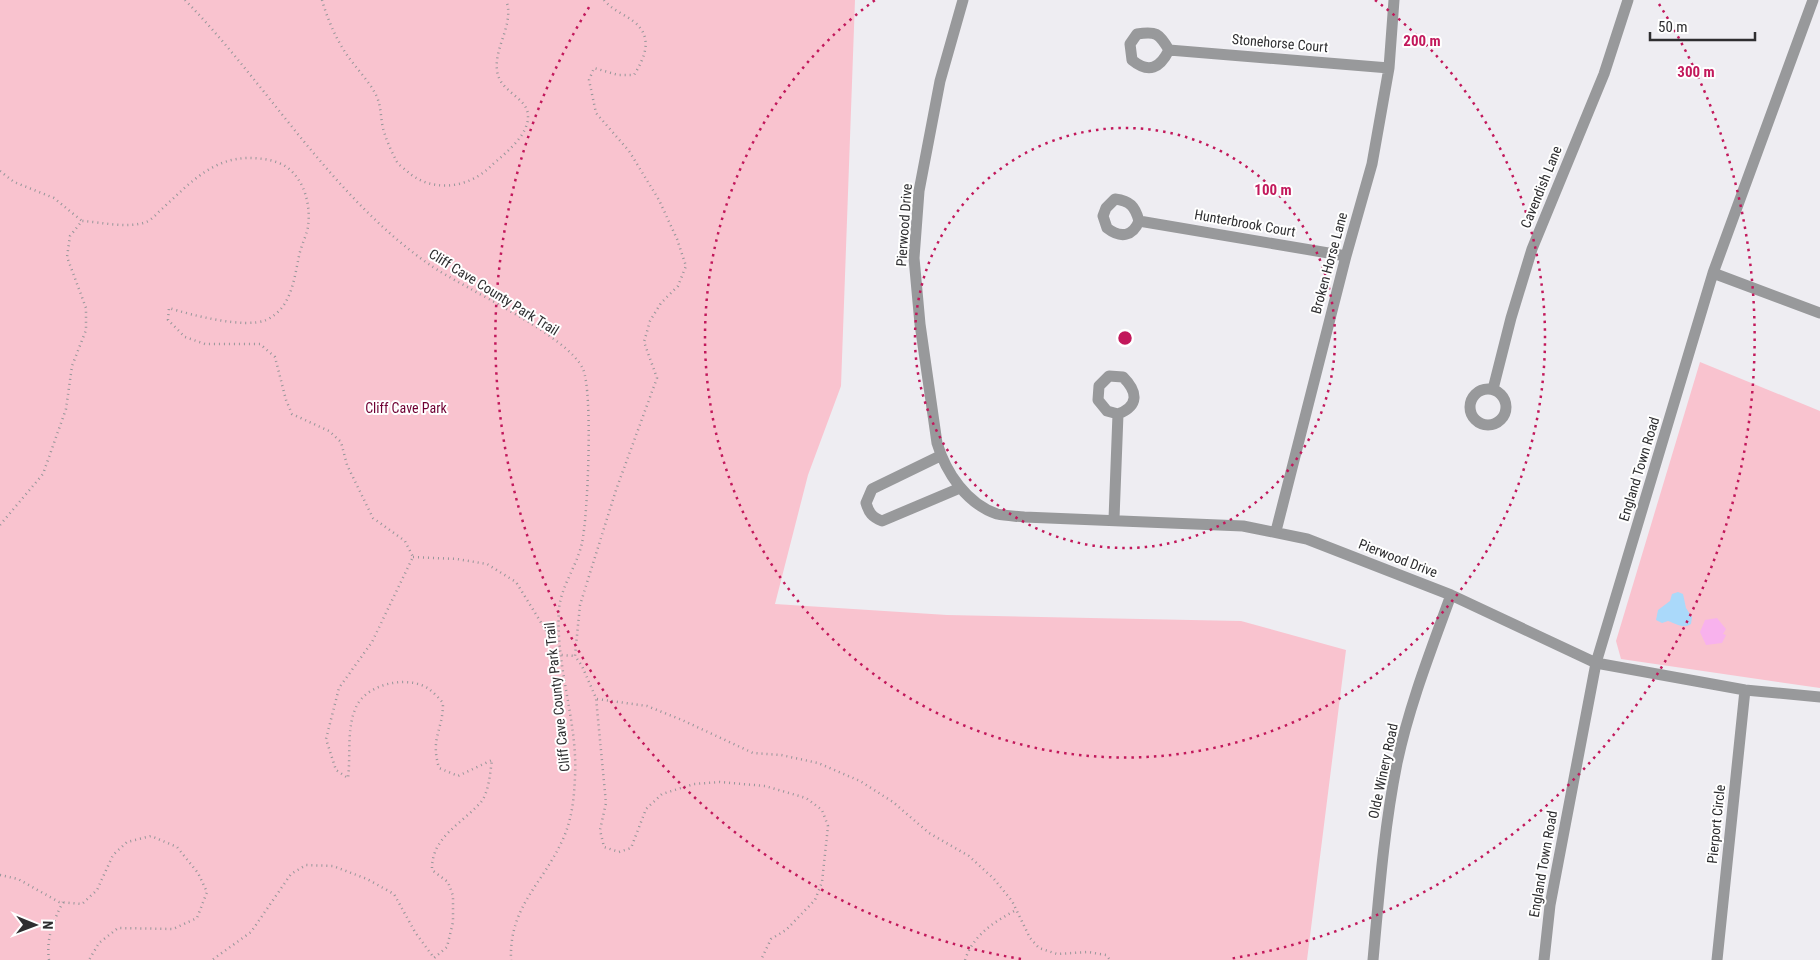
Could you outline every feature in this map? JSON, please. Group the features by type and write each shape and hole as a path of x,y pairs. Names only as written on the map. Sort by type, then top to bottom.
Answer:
{"street":[{"name":"Pierwood Drive","path":"963,0 940,81 926,154 919,191 914,258 920,324 936,443 940,456 960,488 970,500 998,514 1024,517 1114,519 1242,526 1276,531 1307,539 1451,595 1596,663 1745,690 1820,697"},
{"name":"Broken Horse Lane","path":"1276,531 1346,256 1372,164 1389,68 1394,0"},
{"name":"Cavendish Lane","path":"1493,389 1510,318 1532,249 1604,74 1628,0"},
{"name":"England Town Road","path":"1544,960 1550,905 1596,663 1713,273 1813,0"},
{"name":"Stonehorse Court","path":"1169,50 1389,68"},
{"name":"Hunterbrook Court","path":"1139,220 1346,256"},
{"path":"1713,273 1820,312"},
{"path":"1114,519 1118,414"},
{"path":"940,456 872,489 866,503 868,511 874,518 882,521 960,488"},
{"name":"Olde Winery Road","path":"1373,960 1387,822 1398,761 1422,678 1451,595"},
{"name":"Pierport Circle","path":"1717,960 1745,690"}],"path":[{"name":"Cliff Cave County Park Trail","path":"185,0 342,186 396,239 430,266 562,346 581,365 586,386 586,492 582,542 559,607 561,655 575,752 573,808 563,840 522,905 512,936 511,960"},
{"path":"322,0 345,53 376,94 384,131 396,162 419,180 443,187 473,180 488,170 513,146 526,126 528,114 523,103 503,87 497,71 498,57 506,25 508,6 506,0"},
{"path":"604,0 608,6 635,22 646,40 644,58 634,75 618,75 594,68 589,80 596,113 629,151 659,200 677,239 686,266 678,286 661,303 648,328 644,342 657,378 616,490 580,605 575,656 582,666 596,698 606,803 600,830 604,847 619,852 631,848 646,810 662,794 694,784 720,782 765,786 806,798 822,810 828,826 822,882 815,900 786,930 771,939 761,960"},
{"path":"0,171 14,182 54,198 82,221 131,225 148,222 207,168 235,158 263,158 286,167 302,185 308,206 308,228 299,255 296,278 281,311 264,321 235,322 203,318 169,308 168,320 185,337 205,344 260,344 275,356 286,400 292,414 328,431 341,442 347,465 373,518 405,541 413,557"},
{"path":"0,525 43,474 66,409 72,366 86,330 86,308 67,257 70,236 82,221"},
{"path":"413,557 487,564 516,582 561,655 575,656"},
{"path":"212,960 251,932 291,874 306,865 333,866 367,879 394,894 415,932 434,958 447,947 453,922 453,896 448,882 432,870 431,856 444,836 482,801 490,779 492,760 473,771 458,776 440,768 435,754 435,737 443,719 443,703 428,688 403,682 377,687 358,705 349,740 348,778 336,770 326,739 340,688 372,642 413,557"},
{"path":"596,698 647,706 753,753 781,755 818,763 860,781 893,802 930,833 969,856 994,879 1012,901 1030,938 1039,948 1057,954 1088,952 1106,955 1110,960"},
{"path":"0,876 18,879 63,902 82,904 96,890 114,855 127,842 151,836 177,848 201,879 206,892 197,918 172,929 118,928 99,943 89,960"},
{"path":"49,960 50,927 63,902"},
{"path":"965,960 968,950 989,925 1016,910"}],"green space":[{"name":"Cliff Cave Park","path":"0,0 855,0 841,386 808,475 775,604 947,615 1241,621 1346,650 1307,960 0,960"},
{"path":"1700,362 1820,411 1820,688 1621,659 1616,641"}],"water":[{"path":"1678,592 1683,594 1686,608 1692,617 1691,624 1682,626 1668,621 1662,623 1656,620 1658,610 1670,601 1672,594"}],"building":[{"path":"1717,618 1726,629 1723,634 1726,635 1722,643 1706,645 1700,632 1705,620"}]}
